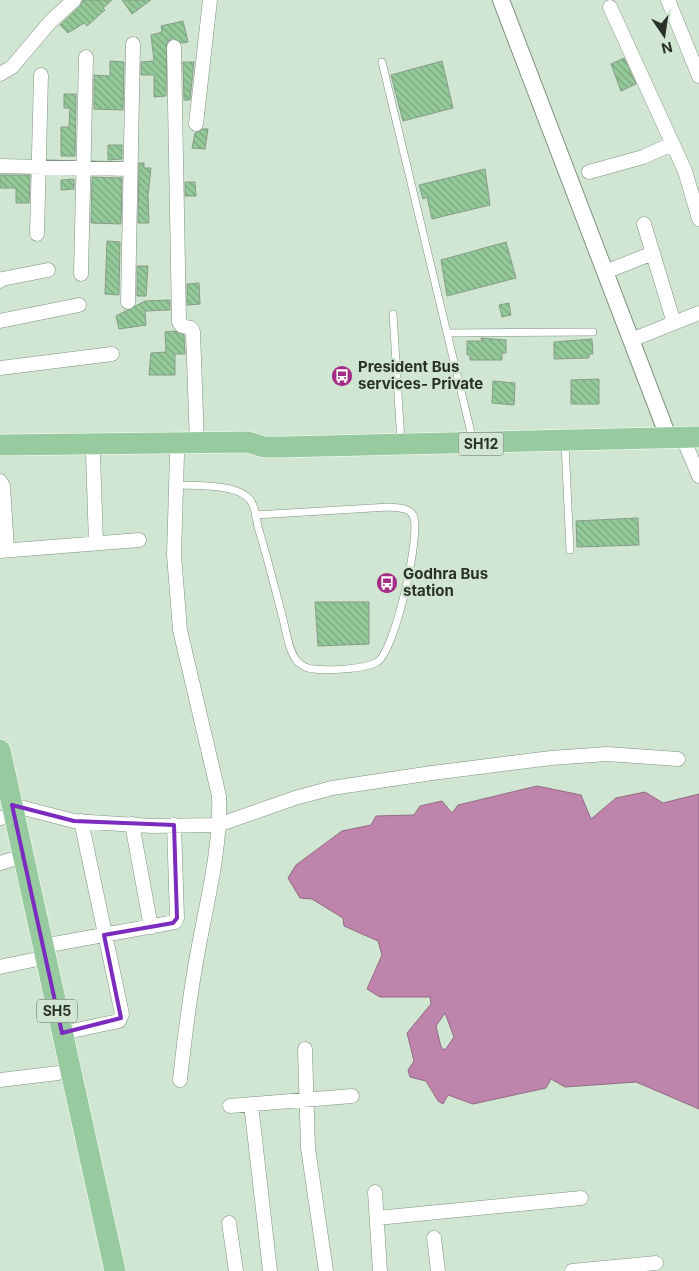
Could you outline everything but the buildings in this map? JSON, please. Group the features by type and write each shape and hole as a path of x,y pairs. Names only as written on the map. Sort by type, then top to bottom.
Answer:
{"main road":[{"name":"SH12","path":"0,445 248,442 264,447 684,438"},
{"name":"SH12","path":"0,456 248,453 264,447"},
{"name":"SH5","path":"0,750 5,861 38,953 58,1073 102,1271"},
{"name":"SH5","path":"3,813 38,953 62,1033 115,1271"}],"street":[{"path":"0,74 12,66 51,21 74,0"},
{"path":"196,124 210,0"},
{"path":"501,0 631,340 684,438 699,476"},
{"path":"668,0 699,76"},
{"path":"610,7 685,171 699,219"},
{"path":"128,302 129,169 133,44"},
{"path":"174,47 179,322 182,326 191,328 194,332 198,444"},
{"path":"81,274 86,57"},
{"path":"37,234 41,75"},
{"path":"589,172 643,157 672,144"},
{"path":"0,166 129,169"},
{"path":"644,224 674,323"},
{"path":"605,272 653,253"},
{"path":"0,281 2,279 48,270"},
{"path":"0,320 80,305"},
{"path":"631,340 699,312"},
{"path":"0,368 112,354"},
{"path":"93,454 96,543"},
{"path":"177,454 174,555 180,630 219,796 218,825 212,874 190,994 180,1080"},
{"path":"0,481 3,486 4,551 139,540"},
{"path":"3,813 132,824 218,825 295,798 332,788 432,773 551,758 607,754 678,758"},
{"path":"62,1033 116,1022 121,1018 81,821"},
{"path":"132,824 151,927"},
{"path":"0,967 38,953 104,935 173,923 178,918 174,825"},
{"path":"305,1049 308,1148 326,1271"},
{"path":"0,1080 58,1073"},
{"path":"230,1106 352,1096"},
{"path":"251,1104 270,1271"},
{"path":"375,1192 380,1271"},
{"path":"377,1218 581,1198"},
{"path":"228,1223 236,1271"},
{"path":"434,1238 438,1271"},
{"path":"572,1271 601,1270 656,1263"}],"lane":[{"path":"382,62 474,444"},
{"path":"392,314 401,445"},
{"path":"449,334 593,332"},
{"path":"565,442 570,550"},
{"path":"176,485 232,489 246,496 252,503 255,515 290,645 297,660 307,668 317,670 367,666 383,658 400,617 413,544 414,521 412,514 406,509 389,507 255,515"}],"highlighted area":[{"path":"12,805 74,821 174,825 177,918 173,923 104,935 121,1018 62,1033"}],"shaded area":[{"path":"537,786 581,795 591,819 616,798 645,792 663,803 699,794 699,1109 636,1082 565,1087 551,1079 546,1088 473,1104 448,1095 443,1104 438,1101 426,1081 410,1077 408,1070 414,1061 407,1033 431,1004 430,997 380,997 367,989 382,955 378,941 344,926 343,918 312,899 300,898 288,878 296,865 342,831 371,825 376,816 414,815 420,806 442,801 452,813 458,805","holes":["445,1013 454,1037 445,1050 441,1047 436,1026"]}],"place":[{"name":"President Bus services- Private","path":"342,376"},
{"name":"Godhra Bus station","path":"387,583"}]}
